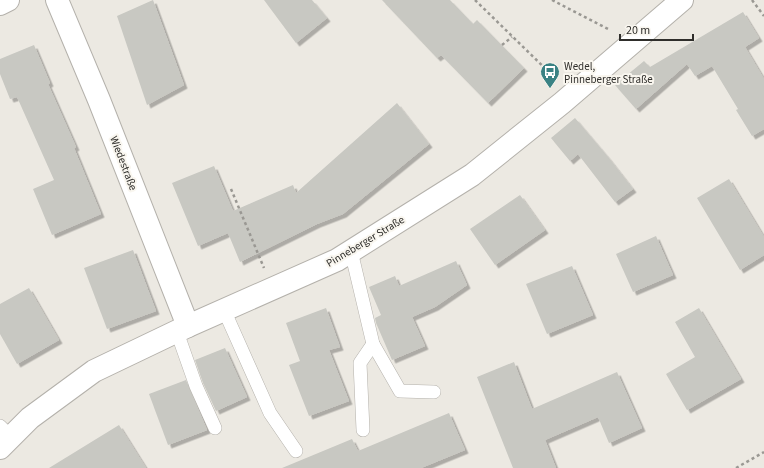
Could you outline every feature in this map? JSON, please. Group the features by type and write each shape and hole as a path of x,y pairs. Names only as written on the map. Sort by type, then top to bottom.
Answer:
{"main road":[{"path":"0,4 8,0"},
{"name":"Wiedestraße","path":"57,0 99,100 182,329"},
{"name":"Pinneberger Straße","path":"4,437 94,371 182,329 337,260 472,175 572,94 682,0"}],"lane":[{"path":"351,251 373,344 400,391 434,392"},
{"path":"224,310 270,413 296,451"},
{"path":"182,329 196,386 215,428"},
{"path":"364,430 360,363 373,344"}],"path":[{"path":"475,0 572,94"},
{"path":"552,0 633,42"},
{"path":"752,0 764,16"},
{"path":"502,45 512,37"},
{"path":"231,189 273,288"},
{"path":"736,468 764,452"}],"building":[{"path":"153,0 184,85 147,105 117,16"},
{"path":"264,0 312,0 327,18 296,43"},
{"path":"382,0 450,0 473,24 477,20 524,68 488,103 441,55 437,58"},
{"path":"743,12 759,38 745,47 764,79 764,129 752,136 736,110 738,109 712,66 695,76 687,64 636,109 615,85 644,61 650,67"},
{"path":"34,45 50,83 48,84 76,147 74,148 101,214 52,235 33,189 54,180 17,97 10,99 0,74 0,59"},
{"path":"397,103 429,144 343,214 317,224 240,262 228,233 198,246 172,183 214,166 233,211 293,185 296,193"},
{"path":"575,118 633,189 615,202 578,154 570,161 551,138"},
{"path":"729,179 764,237 764,255 740,270 697,198"},
{"path":"520,195 545,230 495,265 470,229"},
{"path":"656,236 673,275 633,292 616,254"},
{"path":"133,250 156,311 107,329 84,268"},
{"path":"456,261 467,285 435,307 412,317 425,346 392,360 376,323 375,318 381,315 369,287 395,276 399,286"},
{"path":"572,266 593,315 547,334 526,284"},
{"path":"29,288 59,340 17,364 0,334 0,304"},
{"path":"326,308 340,347 329,350 349,401 309,416 289,365 300,361 286,323"},
{"path":"699,308 741,379 687,410 666,374 695,357 675,322"},
{"path":"225,348 247,397 216,411 203,383 195,360"},
{"path":"514,362 532,409 617,372 642,428 609,443 598,417 545,440 556,468 513,468 477,377"},
{"path":"186,380 207,430 168,445 149,394"},
{"path":"449,413 465,450 421,468 282,468 352,439 358,451"},
{"path":"119,425 146,468 49,468"}],"place":[{"name":"Wedel, Pinneberger Straße","path":"550,89"}]}
